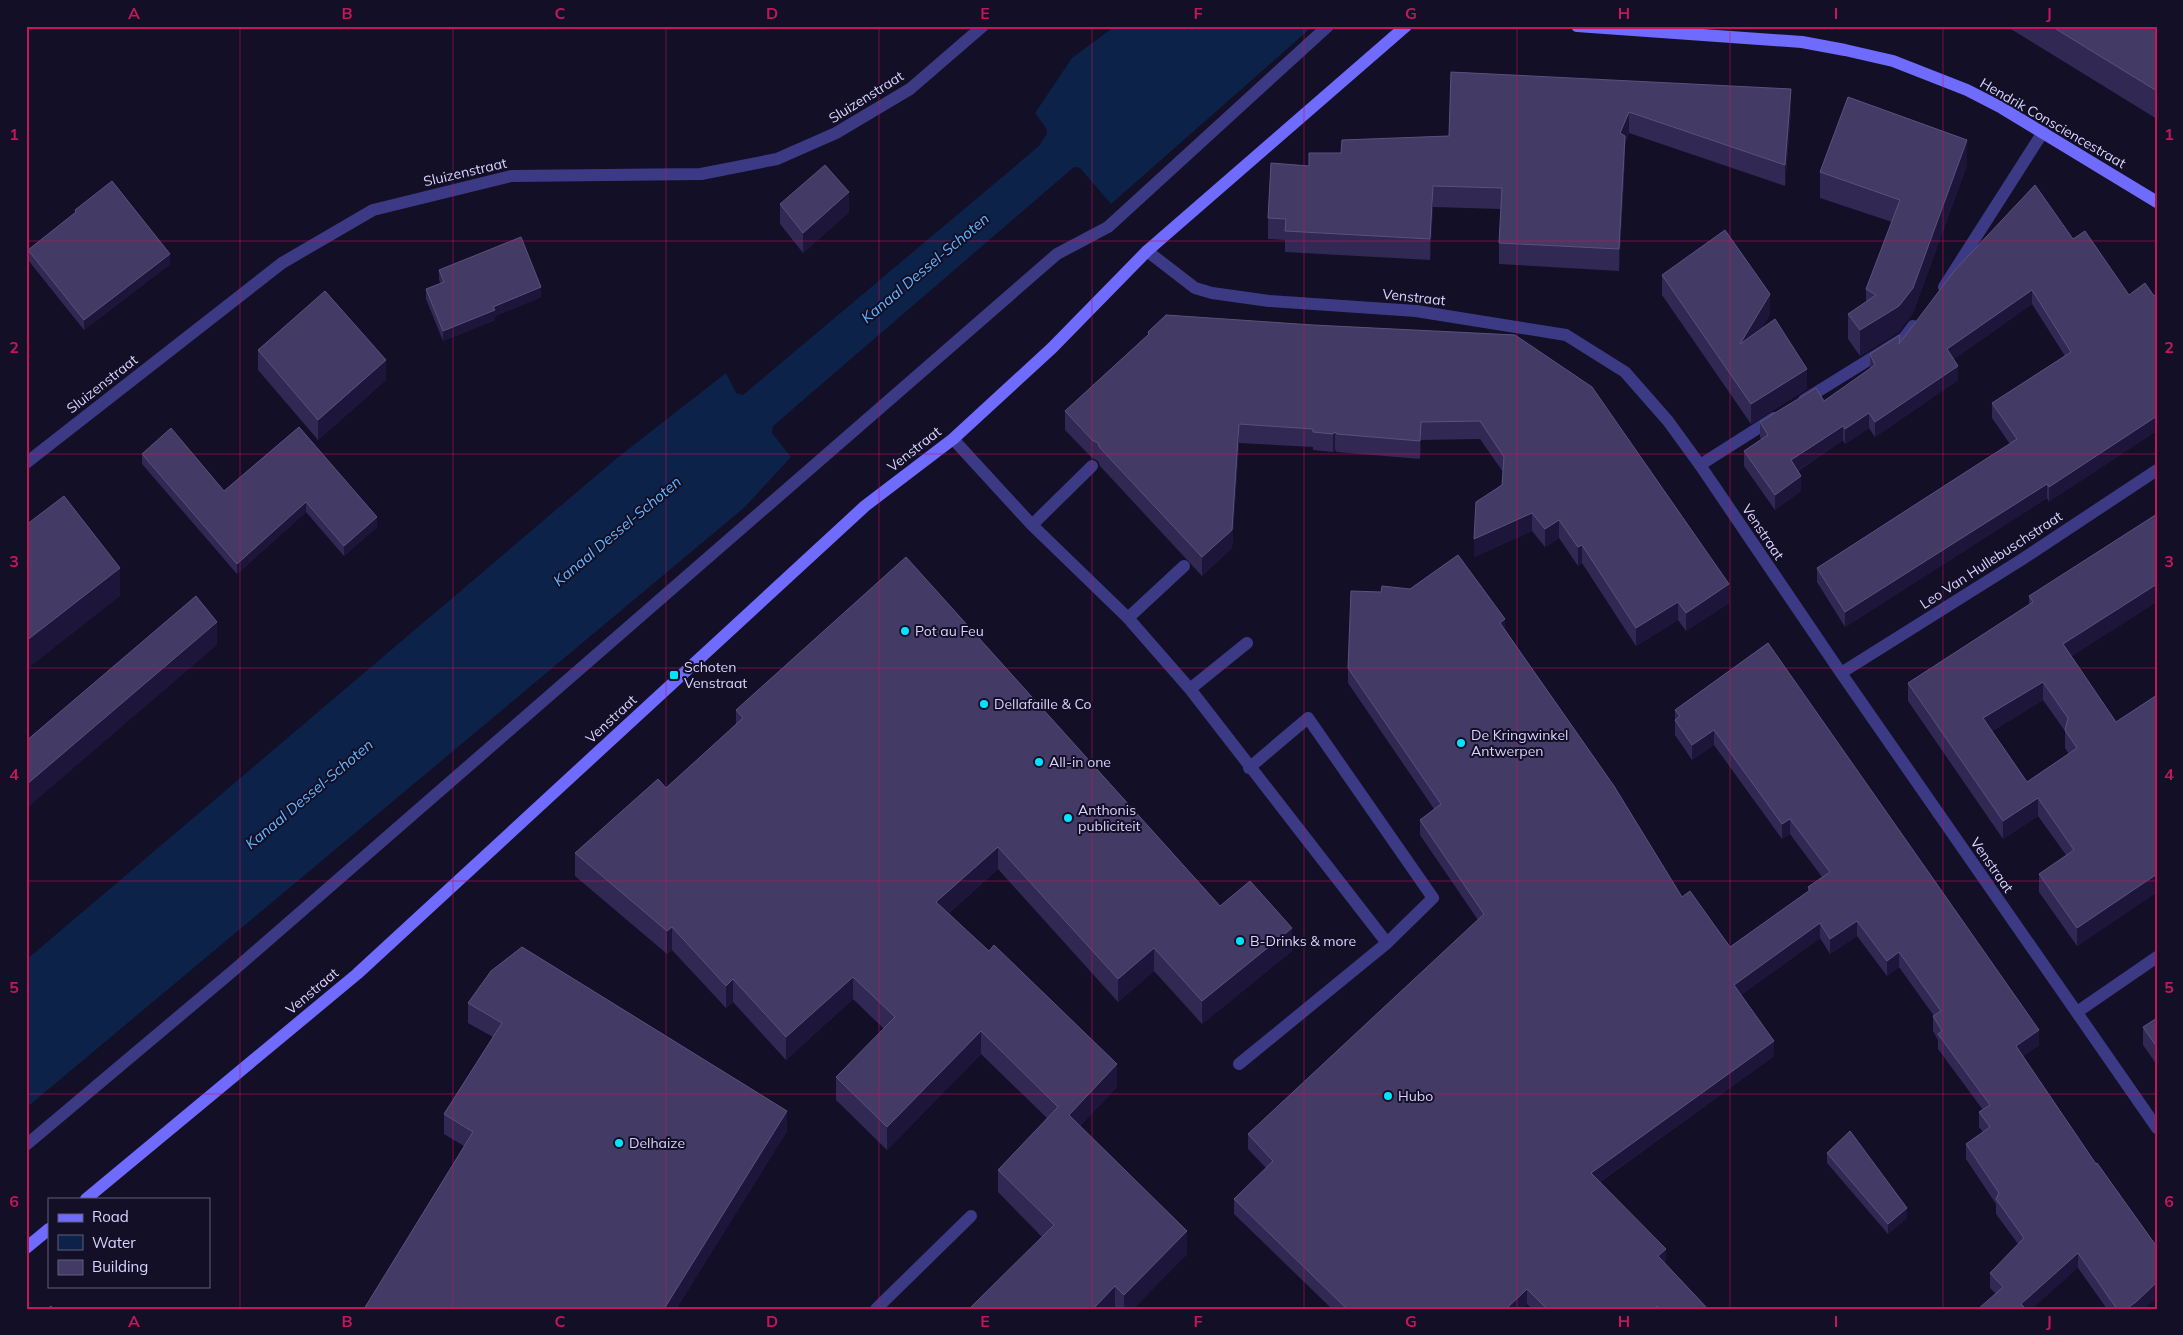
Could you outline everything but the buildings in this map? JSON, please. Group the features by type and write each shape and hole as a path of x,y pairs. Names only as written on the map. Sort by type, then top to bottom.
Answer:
{"street":[{"name":"Sluizenstraat","path":"26,463 282,263 373,210 511,176 702,174 777,158 836,133 910,89 983,26"},
{"path":"26,1146 241,964 1057,254 1108,226 1328,26"},
{"name":"Venstraat","path":"87,1198 357,974 865,506 953,438 1052,348 1147,251 1406,26"},
{"name":"Hendrik Consciencestraat","path":"1577,26 1802,42 1893,61 1967,90 2043,132 2157,202"},
{"path":"1937,297 2043,132"},
{"name":"Venstraat","path":"1147,251 1195,288 1212,293 1269,301 1416,311 1566,335 1625,372 1668,421 1700,465 1841,673 2157,1128"},
{"path":"1700,465 1904,338 1920,317"},
{"path":"953,438 1032,524 1128,618 1190,689 1249,768 1386,943"},
{"path":"1032,524 1092,466"},
{"name":"Leo Van Hullebuschstraat","path":"1841,673 2021,560 2157,470"},
{"path":"1128,618 1184,566"},
{"path":"1190,689 1247,643"},
{"path":"1239,1064 1386,943 1433,898 1308,718 1249,768"},
{"path":"2077,1012 2157,957"},
{"path":"876,1309 971,1216"},
{"path":"26,1248 48,1231"}],"water":[{"name":"Kanaal Dessel-Schoten","path":"1115,26 1313,26 1111,204 1080,168 1074,167 773,426 772,433 791,457 745,507 26,1108 26,960 617,458 726,373 736,393 743,395 1039,146 1047,134 1046,128 1035,113 1072,58"}],"place":[{"name":"Pot au Feu","path":"905,631"},
{"name":"Schoten Venstraat","path":"674,675"},
{"name":"Dellafaille & Co","path":"984,704"},
{"name":"De Kringwinkel Antwerpen","path":"1461,743"},
{"name":"All-in one","path":"1039,762"},
{"name":"Anthonis publiciteit","path":"1068,818"},
{"name":"B-Drinks & more","path":"1240,941"},
{"name":"Hubo","path":"1388,1096"},
{"name":"Delhaize","path":"619,1143"}]}
